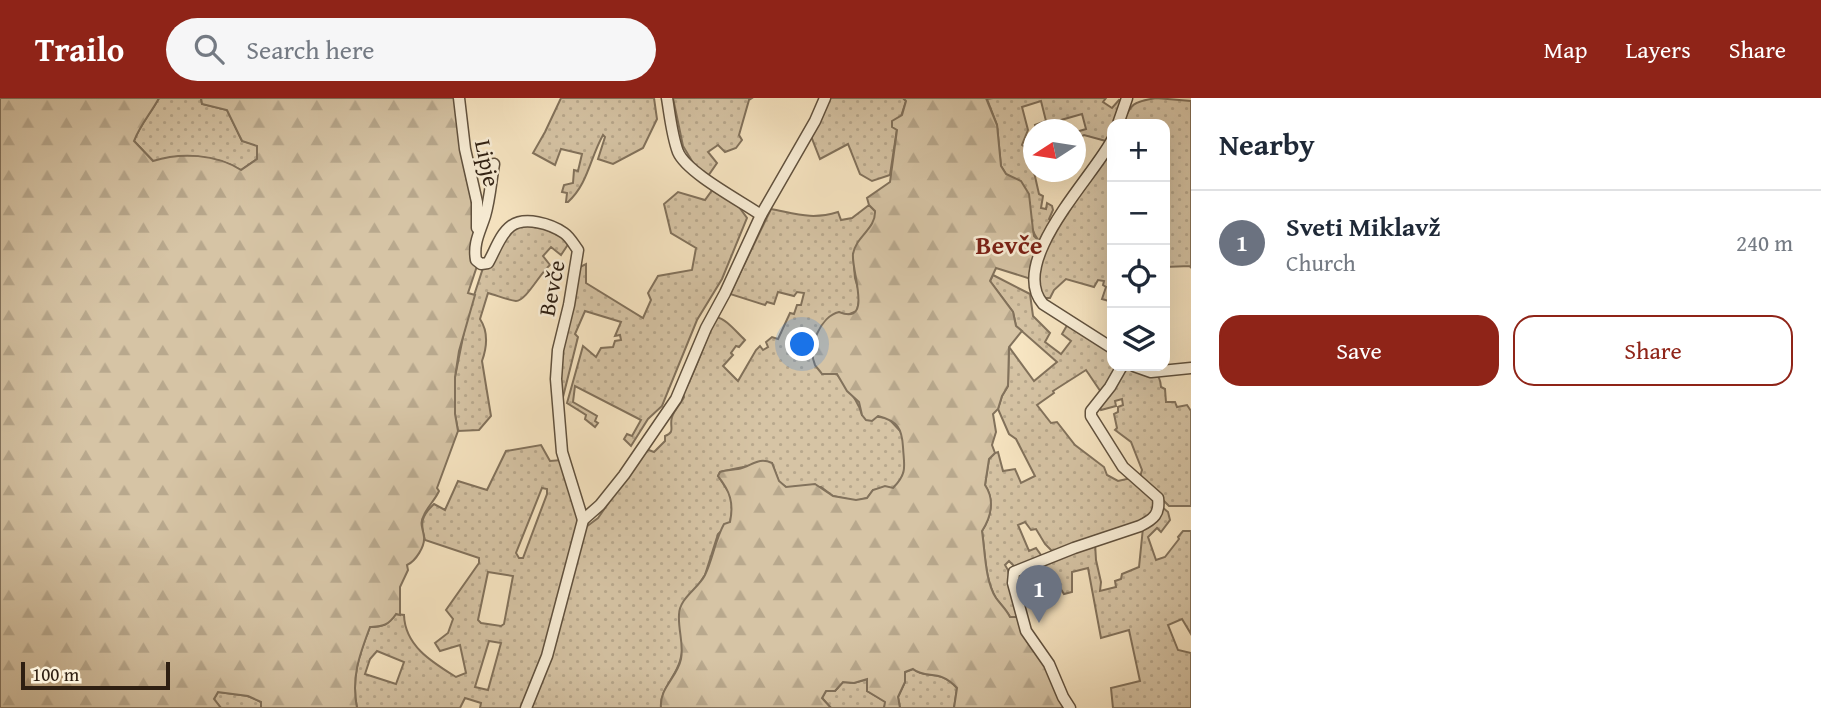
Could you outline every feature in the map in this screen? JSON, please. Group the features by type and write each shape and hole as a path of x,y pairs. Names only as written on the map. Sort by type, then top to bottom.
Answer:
{"street":[{"name":"Lipje","path":"459,98 465,149 477,202 477,236"},
{"path":"667,98 679,155 709,182 761,215"},
{"path":"526,708 547,656 583,520 600,505 624,475 677,399 706,328 726,293 761,215 815,121 825,98"},
{"path":"1120,119 1127,98"},
{"path":"1107,148 1061,213 1041,250 1033,280 1037,296 1043,304 1107,345"},
{"path":"477,236 485,215 494,164"},
{"name":"Bevče","path":"477,236 474,252 476,260 481,264 488,263 513,224 525,221 536,222 564,233 578,250 558,350 556,379 562,452 583,520"},
{"path":"1170,370 1191,368"},
{"path":"1070,708 1049,664 1026,631 1013,576 1014,572 1043,559 1154,520 1158,513 1158,498 1124,467 1091,416 1091,411 1119,371"}],"green space":[{"path":"0,98 159,98 134,141 153,161 175,156 198,156 221,161 241,170 257,159 257,146 242,141 227,110 202,104 201,98 457,98 475,227 471,252 477,266 468,293 475,295 459,351 455,377 458,431 437,488 439,491 423,518 423,545 417,557 407,565 408,570 400,587 400,615 396,614 385,625 370,627 359,657 355,687 357,708 261,708 261,702 248,696 218,692 214,699 221,708 0,708"},
{"path":"159,98 201,98 202,104 227,110 242,141 257,145 257,159 241,170 210,158 187,156 154,162 134,141"},
{"path":"561,98 654,98 657,119 643,148 613,164 598,159 605,137 603,135 580,187 568,202 567,193 562,192 564,185 573,183 574,170 578,171 582,154 561,149 555,165 533,153"},
{"path":"673,98 752,98 749,100 739,135 742,140 736,148 725,152 718,145 708,152 717,163 708,176 695,166 683,146"},
{"path":"827,98 903,98 906,101 897,129 890,175 872,181 860,174 848,144 820,159 811,136"},
{"path":"903,98 986,98 997,125 1001,166 1006,174 1021,181 1029,194 1034,236 1041,243 1031,279 996,268 990,281 1013,312 1016,326 1022,331 1009,347 1008,386 993,414 996,432 992,445 995,453 989,459 985,485 991,508 982,531 992,591 1010,617 1018,617 1028,643 1049,669 1065,708 954,708 957,688 951,682 913,669 905,672 905,682 898,697 900,708 884,708 885,702 867,691 867,679 854,683 843,682 835,691 826,691 822,698 831,708 661,708 665,689 681,659 680,609 705,575 721,530 724,524 730,522 731,503 726,487 718,476 720,472 767,461 772,463 779,481 786,487 815,484 833,496 856,500 867,498 873,490 885,486 893,488 903,473 902,441 898,427 890,420 878,416 872,421 866,420 859,402 847,391 837,374 822,374 813,358 813,350 817,333 827,319 839,312 850,314 856,311 858,295 853,254 874,217 875,211 867,198 890,182 897,130 892,127 892,121 902,115 906,101"},
{"path":"1106,98 1103,102 1112,108 1119,100 1123,102 1117,119 1107,119 1106,141 1086,136 1086,119 1082,114 1064,119 1046,119 1041,101 1022,107 1025,119 1023,119 1022,145 1023,182 1036,182 1039,194 1043,196 1041,208 1046,209 1047,203 1053,210 1041,243 1031,224 1030,203 1014,179 1006,174 1001,166 997,125 987,99"},
{"path":"1156,98 1191,101 1191,268 1170,267 1170,119 1124,119 1134,105"},
{"path":"1107,154 1107,300 1102,299 1106,287 1103,285 1104,281 1098,280 1094,287 1066,279 1050,298 1044,298 1038,287 1040,266 1047,244"},
{"path":"713,189 739,207 747,218 722,279 697,320 662,406 648,419 631,446 624,439 627,434 632,436 641,420 575,386 573,402 597,416 595,421 598,423 595,427 585,419 586,415 567,403 583,346 596,357 601,348 613,347 615,341 621,340 620,335 615,336 621,322 585,311 575,334 578,337 562,401 559,369 561,352 580,267 586,264 586,283 643,318 651,300 648,293 658,276 692,270 696,248 671,233 664,204 678,192 705,200"},
{"path":"869,205 875,211 876,218 853,254 860,295 857,311 847,315 837,374 855,399 862,415 888,418 903,434 906,465 901,480 893,488 873,490 867,498 856,501 833,496 821,487 786,487 779,482 772,463 720,472 718,476 730,494 733,506 730,523 718,534 705,575 679,615 682,650 678,667 665,689 661,708 529,708 586,527 598,518 646,449 654,452 670,433 673,414 684,397 716,317 728,323 745,340 739,347 736,346 731,353 733,355 723,366 738,381 756,350 760,346 763,350 768,347 766,342 772,337 778,339 790,313 794,314 797,305 801,305 804,293 797,292 794,296 778,292 774,304 767,302 765,305 730,294 771,209 812,216 838,212 841,220 852,218"},
{"path":"535,225 560,235 569,243 561,255 551,247 543,256 550,265 520,300 488,293 480,319 485,334 486,345 482,361 491,416 479,430 458,431 455,377 467,317 483,268 515,226"},
{"path":"993,275 1030,294 1033,316 1050,333 1045,342 1061,354 1071,341 1062,334 1069,322 1107,349 1107,371 1115,371 1103,395 1086,370 1037,405 1051,423 1057,422 1075,445 1104,467 1107,475 1118,481 1131,478 1157,503 1150,519 1054,553 1036,529 1031,530 1025,522 1018,525 1029,551 1036,548 1041,559 1015,567 1009,561 1005,565 1018,617 1010,617 996,598 990,583 982,531 991,508 985,485 989,459 998,452 1003,471 1015,469 1021,483 1035,476 1016,439 1009,434 998,409 1008,386 1009,347 1034,381 1057,362 1016,326 1013,312 990,281"},
{"path":"1123,371 1155,373 1161,387 1165,389 1166,402 1175,402 1177,407 1187,405 1191,411 1191,506 1169,506 1140,477 1142,470 1131,442 1115,430 1117,428 1114,414 1118,412 1118,407 1123,405 1122,399 1115,401 1116,406 1101,410"},
{"path":"541,445 550,461 562,460 576,503 579,527 546,651 524,708 480,708 481,703 465,698 460,708 357,708 357,667 370,627 385,624 396,614 404,615 409,636 429,659 456,677 466,673 460,645 440,651 435,643 448,633 453,619 446,610 479,563 479,558 425,540 423,520 434,504 445,510 458,481 487,490 506,451","holes":["542,488 547,489 523,558 519,558 516,553","488,572 513,576 504,624 501,626 481,623 478,620","489,641 501,643 488,690 475,687","377,651 404,662 396,684 365,674 370,659"]},
{"path":"1162,507 1168,512 1170,520 1161,532 1157,528 1148,537 1156,560 1165,557 1183,531 1191,531 1191,634 1182,619 1168,625 1178,650 1191,653 1191,708 1113,708 1111,688 1140,681 1129,630 1101,638 1088,568 1072,572 1072,592 1064,594 1053,577 1046,579 1045,585 1018,594 1015,580 1019,572 1095,543 1100,591 1116,587 1115,581 1121,579 1122,574 1139,567 1143,528"},
{"path":"913,669 951,682 957,688 954,708 900,708 898,697 905,682 905,672"},
{"path":"868,679 867,691 886,702 884,708 831,708 822,698 826,691 835,691 843,682 854,683"},
{"path":"218,692 248,696 261,702 261,708 221,708 214,699"}],"place":[{"name":"Sveti Miklavž","path":"1039,623"}],"district":[{"name":"Bevče","path":"1009,244"}]}
